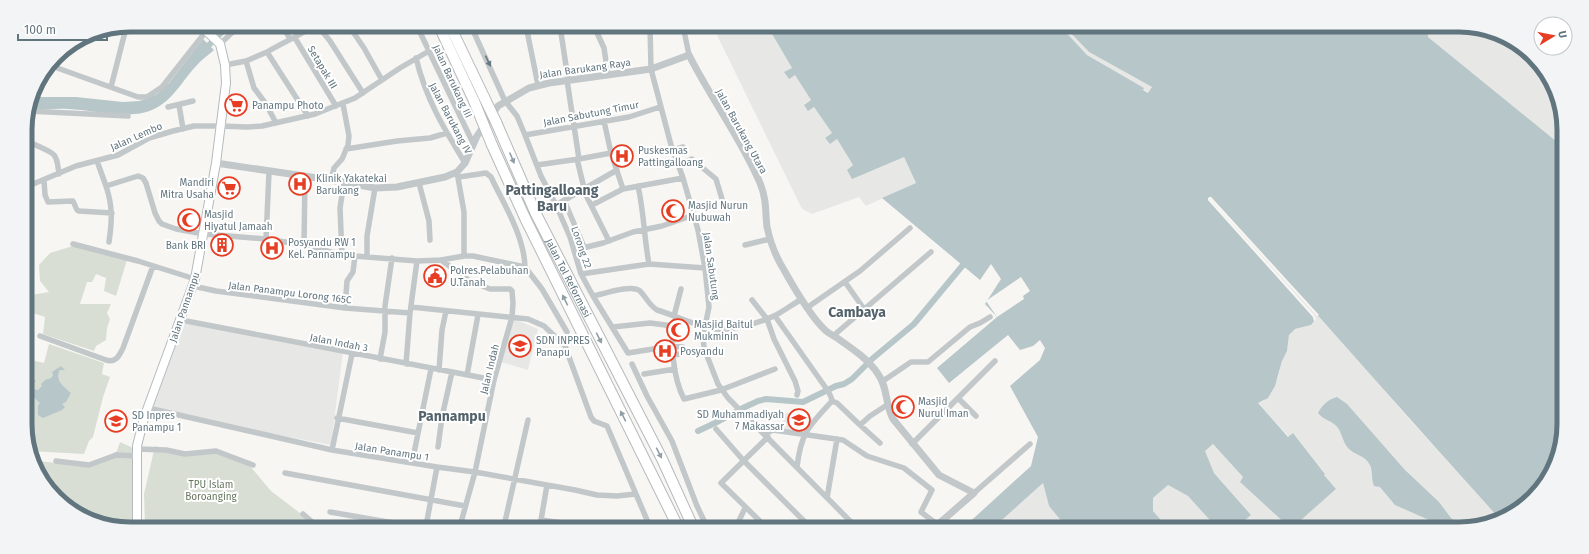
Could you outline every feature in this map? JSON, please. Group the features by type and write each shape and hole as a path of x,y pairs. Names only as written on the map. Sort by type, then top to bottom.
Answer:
{"highway":[{"name":"Jalan Tol Reformasi","path":"441,32 556,281 676,522"},
{"name":"Jalan Tol Reformasi","path":"453,32 496,122 536,214 662,459 691,522"}],"main road":[{"path":"210,32 218,42"},
{"name":"Jalan Pannampu","path":"137,522 137,452 140,433 194,282 216,163 226,84 225,65 218,42"}],"street":[{"path":"112,83 126,32"},
{"path":"55,67 112,83 141,98 151,96 162,87 204,32"},
{"path":"218,42 231,32"},
{"name":"Setapak III","path":"287,32 336,106"},
{"path":"225,65 246,61 267,52 304,32"},
{"path":"323,32 363,93"},
{"path":"353,32 382,80"},
{"name":"Jalan Barukang III","path":"421,32 473,143"},
{"path":"474,32 506,101"},
{"path":"527,32 538,85"},
{"path":"561,32 573,127 583,189 608,241"},
{"path":"597,32 604,48 608,75"},
{"name":"Jalan Sabutung","path":"650,32 651,69 660,106 694,215 705,268 709,307 703,341 711,368 721,390 851,522"},
{"path":"684,32 690,56"},
{"name":"Jalan Lembo","path":"32,185 76,166 124,152 149,138 194,126 247,127 276,123 308,116 343,104 429,51"},
{"path":"267,52 308,116"},
{"name":"Jalan Barukang Raya","path":"458,175 465,163 473,143 498,106 525,90 538,85 567,80 651,69 690,56"},
{"name":"Jalan Barukang Utara","path":"690,56 703,82 741,146 760,183 766,206 767,226 770,239 783,269 802,299 818,321 834,336 854,350 879,374 883,381 887,405 893,419 939,475 974,493"},
{"name":"Jalan Barukang IV","path":"416,58 425,90 447,133 465,163"},
{"path":"246,61 254,88 266,104 276,123"},
{"name":"Lorong 22","path":"506,101 517,116 541,176 556,205 575,250 576,259 581,274 628,353 672,346"},
{"path":"168,107 193,102"},
{"path":"331,180 334,168 342,159 348,145 349,136 343,104"},
{"path":"179,105 183,129"},
{"name":"Jalan Sabutung Timur","path":"525,135 629,117 660,106"},
{"path":"34,111 128,116"},
{"path":"604,121 611,153 623,189"},
{"path":"346,149 397,141 430,138 447,133"},
{"path":"32,144 54,154 59,174"},
{"path":"673,150 683,147"},
{"path":"537,165 611,153"},
{"path":"678,165 692,159 716,179 722,199"},
{"path":"97,161 112,203 109,242"},
{"path":"216,163 375,188 397,188 458,175 486,174 491,176 518,234 524,252 525,267 542,289 567,332"},
{"path":"556,205 617,170"},
{"path":"266,239 269,172"},
{"path":"458,175 464,212 464,256"},
{"path":"106,186 138,176 140,177 146,183 155,213 162,224 176,229 204,234 304,244 342,255 417,261 473,256 525,267"},
{"path":"304,244 305,177"},
{"path":"592,205 623,189 683,178"},
{"path":"44,180 45,195 48,202 74,201 79,212 112,213"},
{"path":"342,255 340,208 344,182"},
{"path":"419,183 429,221 430,240"},
{"path":"638,186 642,204 643,230 649,264"},
{"path":"367,257 367,236 375,188"},
{"path":"564,200 584,247"},
{"path":"575,250 694,215"},
{"path":"808,307 845,282 879,256 910,228"},
{"path":"745,245 770,239"},
{"name":"Jalan Panampu Lorong 165C","path":"73,244 153,266 216,291 384,312 410,310 446,311 512,317 528,319 544,326 565,346 591,417 594,421 607,426 648,522"},
{"path":"834,336 931,252"},
{"path":"344,308 347,281 353,272 355,256"},
{"path":"380,359 385,332 384,312 392,258"},
{"name":"Jalan Indah","path":"441,260 470,281 490,289 511,290 513,308 512,317 494,380 475,472 461,522"},
{"path":"406,364 410,310 417,261"},
{"path":"581,274 649,264 705,268"},
{"path":"40,336 106,360 115,360 118,358 123,348 153,266"},
{"path":"845,282 864,309"},
{"path":"593,296 634,289 640,292 653,308 705,326 728,329 775,316 802,299"},
{"path":"681,289 673,315 672,346 675,368 683,397 686,399 721,390 775,369"},
{"path":"752,300 767,319 774,339 795,380 798,391 797,395"},
{"path":"439,370 442,330 446,311"},
{"path":"467,375 478,315"},
{"path":"775,316 828,391 832,401 835,402 880,443"},
{"path":"883,381 911,362 928,362 970,327 990,317"},
{"name":"Jalan Indah 3","path":"181,320 494,380"},
{"path":"613,327 650,323 673,326"},
{"path":"672,346 683,347"},
{"path":"332,450 337,418 352,354"},
{"path":"673,355 681,354"},
{"path":"912,444 995,362"},
{"path":"632,364 647,396 672,441 705,522"},
{"path":"644,374 675,368"},
{"path":"412,463 431,369"},
{"path":"438,447 442,417 452,372"},
{"path":"958,398 976,416"},
{"path":"797,467 804,435 832,401"},
{"path":"860,425 870,416 887,405"},
{"name":"Jalan Panampu 1","path":"148,408 332,450 475,472 607,496 635,494"},
{"path":"337,418 418,433"},
{"path":"505,522 528,420"},
{"path":"716,429 743,460 805,522"},
{"path":"760,522 721,483 766,435 773,430 837,439 850,444 867,456 904,468 931,489 921,512 932,522"},
{"path":"827,498 837,439"},
{"path":"941,522 1030,444"},
{"path":"56,461 89,465 116,455 166,450 185,454 213,451 253,465"},
{"path":"427,522 437,467"},
{"path":"285,473 465,506"},
{"path":"547,485 541,520 556,522"},
{"path":"738,522 745,508"},
{"path":"330,512 388,522"},
{"path":"303,514 312,522"}],"shaded area":[{"path":"715,32 771,32 792,68 785,72 795,75 811,100 804,104 814,107 832,133 825,138 830,144 837,139 853,165 847,170 904,157 916,183 866,206 859,197 812,214 802,209"},
{"path":"771,32 1066,32 1087,55 1144,88 1143,90 1148,93 1152,87 1089,52 1070,32 1428,32 1428,37 1557,142 1557,424 1554,449 1550,462 1537,484 1519,502 1496,515 1211,197 1208,198 1208,200 1313,317 1314,321 1311,325 1295,329 1289,335 1287,351 1282,361 1275,386 1268,398 1258,403 1288,437 1293,433 1336,489 1299,522 1283,522 1240,482 1243,477 1213,444 1205,451 1214,473 1251,515 1243,522 1212,522 1188,496 1168,485 1153,498 1153,511 1163,522 1062,522 1049,506 1043,483 1000,522 970,522 1031,466 1038,437 1010,386 1040,360 1045,348 1040,340 1033,346 1020,350 1008,335 949,383 937,368 997,317 985,304 1001,279 991,264 980,280 882,198 916,183 904,157 852,179 847,170 853,165 837,139 830,144 825,138 832,133 814,107 808,111 804,105 811,100 795,75 789,79 784,72 792,68"},
{"path":"1065,32 1070,32 1089,52 1152,87 1149,93 1143,88 1087,55"},
{"path":"1428,32 1472,33 1497,39 1519,52 1537,70 1552,98 1556,117 1557,142 1428,37"},
{"path":"203,39 214,50 193,69 166,101 151,110 128,114 63,109 34,110 37,97 76,97 123,102 139,101 157,94 169,83"},
{"path":"1211,197 1319,315 1411,421 1496,515 1465,522 1299,522 1336,489 1293,433 1289,437 1258,403 1264,401 1278,378 1282,361 1287,351 1289,335 1295,329 1311,325 1208,200"},
{"name":"SDN INPRES Panapu","path":"514,319 538,329 528,370 501,362"},
{"path":"181,320 343,352 331,445 150,411"},
{"path":"61,366 65,370 60,370 58,377 63,386 71,393 66,402 62,404 65,407 62,410 43,418 38,415 38,406 40,403 32,396 32,388 38,390 45,380 51,378 53,375 52,372"},
{"path":"32,378 36,381 32,385"},
{"path":"1337,397 1347,404 1405,470 1439,502 1451,518 1456,522 1432,522 1395,505 1380,487 1374,486 1371,467 1368,462 1348,448 1338,428 1318,413 1331,399"},
{"path":"784,413 802,415 801,424 795,432 782,431"},
{"path":"1213,444 1243,477 1240,482 1283,522 1243,522 1251,515 1214,473 1205,451"},
{"path":"1043,483 1049,506 1062,522 1000,522"},
{"path":"1168,485 1188,496 1212,522 1163,522 1153,511 1153,498"}],"green space":[{"path":"73,246 127,260 116,296 104,291 106,278 96,274 92,282 87,282 80,304 111,304 107,313 110,319 107,328 106,340 96,346 94,351 43,334 45,317 32,313 32,295 49,292 40,281 39,265 50,253"},
{"path":"49,344 104,363 102,374 110,377 103,397 93,437 89,441 84,454 36,451 32,430 32,360 44,363"},
{"path":"120,442 133,448 134,522 117,521 98,517 65,498 56,489 39,461 93,466 117,451"},
{"name":"TPU Islam Boroanging","path":"155,446 187,456 215,452 250,466 271,491 312,522 145,522 144,494"}],"pier":[{"path":"1209,197 1211,197 1319,315 1317,316 1210,199 1315,316 1316,319 1314,321 1313,317 1208,200"},
{"path":"1021,277 1030,291 1023,296 1024,299 997,317 986,301"}],"waterway":[{"path":"204,50 222,32"},
{"path":"698,431 758,401 766,399 803,402 852,379 872,359 914,324 963,265"}],"place":[{"name":"Panampu Photo","path":"236,105"},
{"name":"Puskesmas Pattingalloang","path":"622,156"},
{"name":"Klinik Yakatekai Barukang","path":"300,184"},
{"name":"Mandiri Mitra Usaha","path":"229,188"},
{"name":"Masjid Nurun Nubuwah","path":"673,211"},
{"name":"Masjid Hiyatul Jamaah","path":"189,220"},
{"name":"Bank BRI","path":"222,245"},
{"name":"Posyandu RW 1 Kel. Pannampu","path":"272,248"},
{"name":"Polres.Pelabuhan U.Tanah","path":"435,276"},
{"name":"Masjid Baitul Mukminin","path":"678,330"},
{"name":"SDN INPRES Panapu","path":"520,346"},
{"name":"Posyandu","path":"665,351"},
{"name":"Masjid Nurul Iman","path":"903,407"},
{"name":"SD Muhammadiyah 7 Makassar","path":"799,420"},
{"name":"SD Inpres Panampu 1","path":"116,421"}],"district":[{"name":"Pattingalloang Baru","path":"552,198"},
{"name":"Cambaya","path":"857,312"},
{"name":"Pannampu","path":"452,416"}]}
